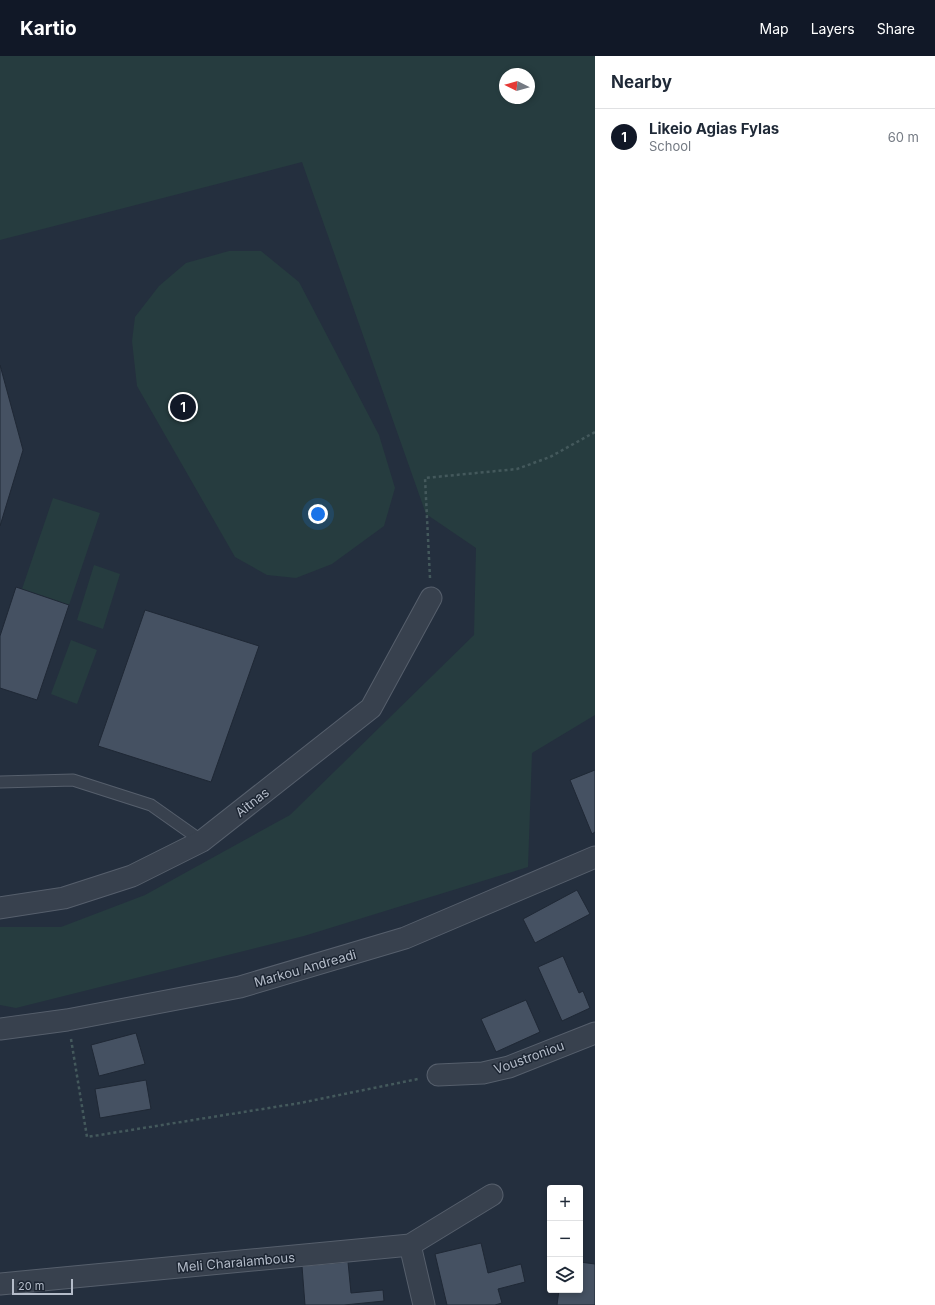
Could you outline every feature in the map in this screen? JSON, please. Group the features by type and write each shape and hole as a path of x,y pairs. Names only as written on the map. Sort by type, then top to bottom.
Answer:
{"street":[{"name":"Aitnas","path":"0,908 64,898 132,876 202,841 371,708 431,598"},
{"name":"Markou Andreadi","path":"0,1029 67,1020 240,987 405,938 595,857"},
{"name":"Voustroniou","path":"438,1074 483,1073 509,1068 595,1033"},
{"path":"424,1305 410,1245 492,1195"},
{"name":"Meli Charalambous","path":"0,1284 410,1245"}],"lane":[{"path":"0,782 73,780 151,805 202,841"}],"path":[{"path":"431,598 425,478 517,470 550,458 595,432"},
{"path":"67,1020 87,1137 300,1103 438,1074"}],"green space":[{"path":"0,56 595,56 595,715 532,753 528,867 304,936 16,1008 0,1005 0,927 61,927 145,895 290,815 474,635 476,548 426,514 302,162 0,240"},
{"path":"229,251 261,251 299,282 379,435 395,488 384,526 332,564 296,578 267,575 235,557 137,386 132,341 135,317 159,286 186,263"},
{"path":"53,498 100,513 69,605 22,589"},
{"path":"94,565 120,574 103,629 77,620"},
{"path":"71,640 97,650 77,704 51,694"}],"building":[{"path":"0,365 23,450 0,526"},
{"path":"16,587 69,605 37,700 0,688 0,636"},
{"path":"145,610 259,646 211,782 98,746"},
{"path":"595,770 595,832 592,834 570,780"},
{"path":"577,890 590,914 535,943 523,919"},
{"path":"563,956 579,993 583,991 590,1008 562,1021 538,967"},
{"path":"526,1000 540,1032 496,1052 481,1019"},
{"path":"136,1033 145,1064 99,1076 91,1045"},
{"path":"146,1080 151,1109 100,1118 95,1089"},
{"path":"481,1243 488,1273 521,1264 525,1282 498,1289 502,1303 495,1305 447,1305 435,1254"},
{"path":"348,1262 351,1293 383,1290 384,1301 344,1305 305,1305 302,1266"},
{"path":"583,1262 595,1264 595,1305 557,1305 559,1293 583,1293"}],"place":[{"name":"Likeio Agias Fylas","path":"183,407"}]}
